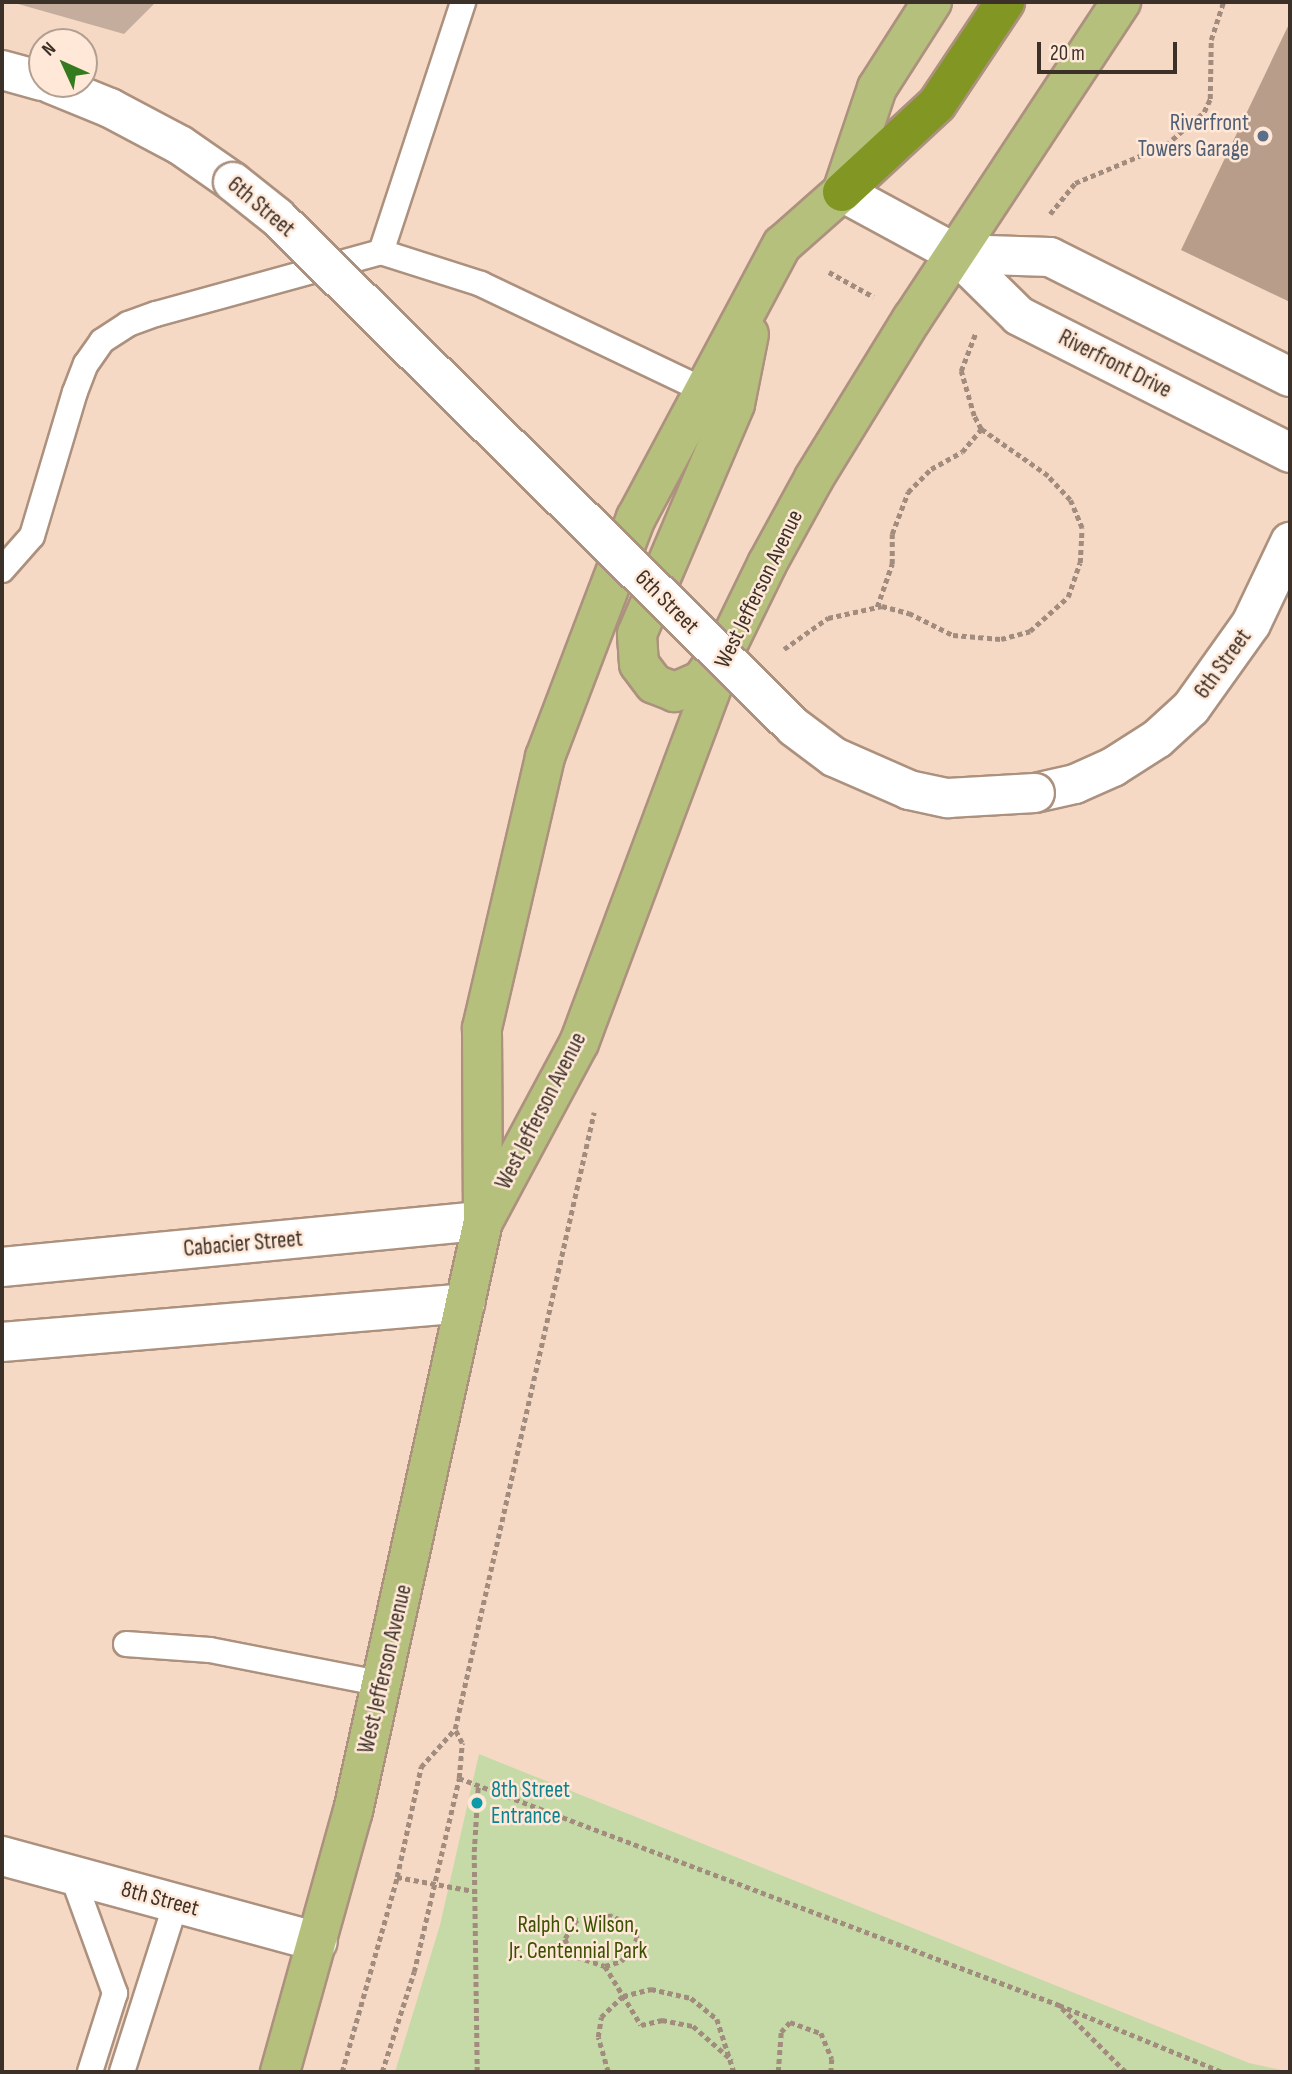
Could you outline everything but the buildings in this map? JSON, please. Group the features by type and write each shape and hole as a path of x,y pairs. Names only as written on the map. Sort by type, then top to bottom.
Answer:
{"highway":[{"path":"842,192 937,104 1005,2"}],"main road":[{"name":"West Jefferson Avenue","path":"280,2072 318,1942 383,1684 483,1221 482,1028 545,757 636,518 782,245 842,192 877,88 932,2"},
{"name":"West Jefferson Avenue","path":"483,1221 579,1043 730,640 814,478 1121,2"},
{"path":"730,640 702,680 675,692 654,684 639,664 637,634 735,404 756,297"}],"street":[{"path":"2,70 28,76"},
{"name":"6th Street","path":"84,98 122,114 180,145 277,217 793,727 834,757 909,790 948,798 1035,793 1075,784 1113,767 1157,739 1191,708 1251,624 1290,541"},
{"name":"Riverfront Drive","path":"842,192 956,254 1019,316 1290,453"},
{"name":"Riverfront Drive","path":"956,254 1050,257 1290,377"},
{"name":"Cabacier Street","path":"2,1267 483,1221"},
{"path":"2,1342 466,1303"},
{"name":"8th Street","path":"2,1856 318,1942"}],"lane":[{"path":"381,252 463,2"},
{"path":"2,570 32,536 75,391 86,363 103,341 128,324 156,314 381,252 481,284 705,390"},
{"path":"126,1644 210,1650 383,1684"},
{"path":"72,1875 115,1993 90,2072"},
{"path":"121,2072 176,1903"}],"path":[{"path":"1051,212 1075,183 1166,145 1204,112 1210,99 1211,40 1223,2"},
{"path":"829,272 875,298"},
{"path":"784,649 828,618 877,607 909,613 953,635 1000,639 1030,631 1068,597 1080,563 1082,528 1070,500 1048,476 981,429 968,401 961,371 976,332"},
{"path":"877,607 892,564 892,534 908,492 931,468 962,452 981,429"},
{"path":"342,2072 397,1877 421,1767 455,1729 534,1363"},
{"path":"382,2072 435,1884 459,1778 462,1743 455,1729"},
{"path":"459,1778 1059,2005 1222,2072"},
{"path":"477,2072 474,1891 478,1787"},
{"path":"397,1877 474,1891"},
{"path":"605,1966 632,1949 637,1938 634,1929 611,1916 578,1920 565,1939 569,1948 577,1957 605,1966 641,2025 662,2020 694,2026 732,2060"},
{"path":"608,2072 598,2026 610,2006 623,1996 651,1989 691,1998 717,2019 734,2072"},
{"path":"1059,2005 1126,2072"},
{"path":"778,2072 781,2032 790,2022 821,2033 832,2059 831,2072"}],"green space":[{"name":"Ralph C. Wilson, Jr. Centennial Park","path":"479,1754 1249,2063 1290,2072 395,2072 440,1925"}],"place":[{"name":"Riverfront Towers Garage","path":"1263,136"},
{"name":"8th Street Entrance","path":"477,1803"}]}
